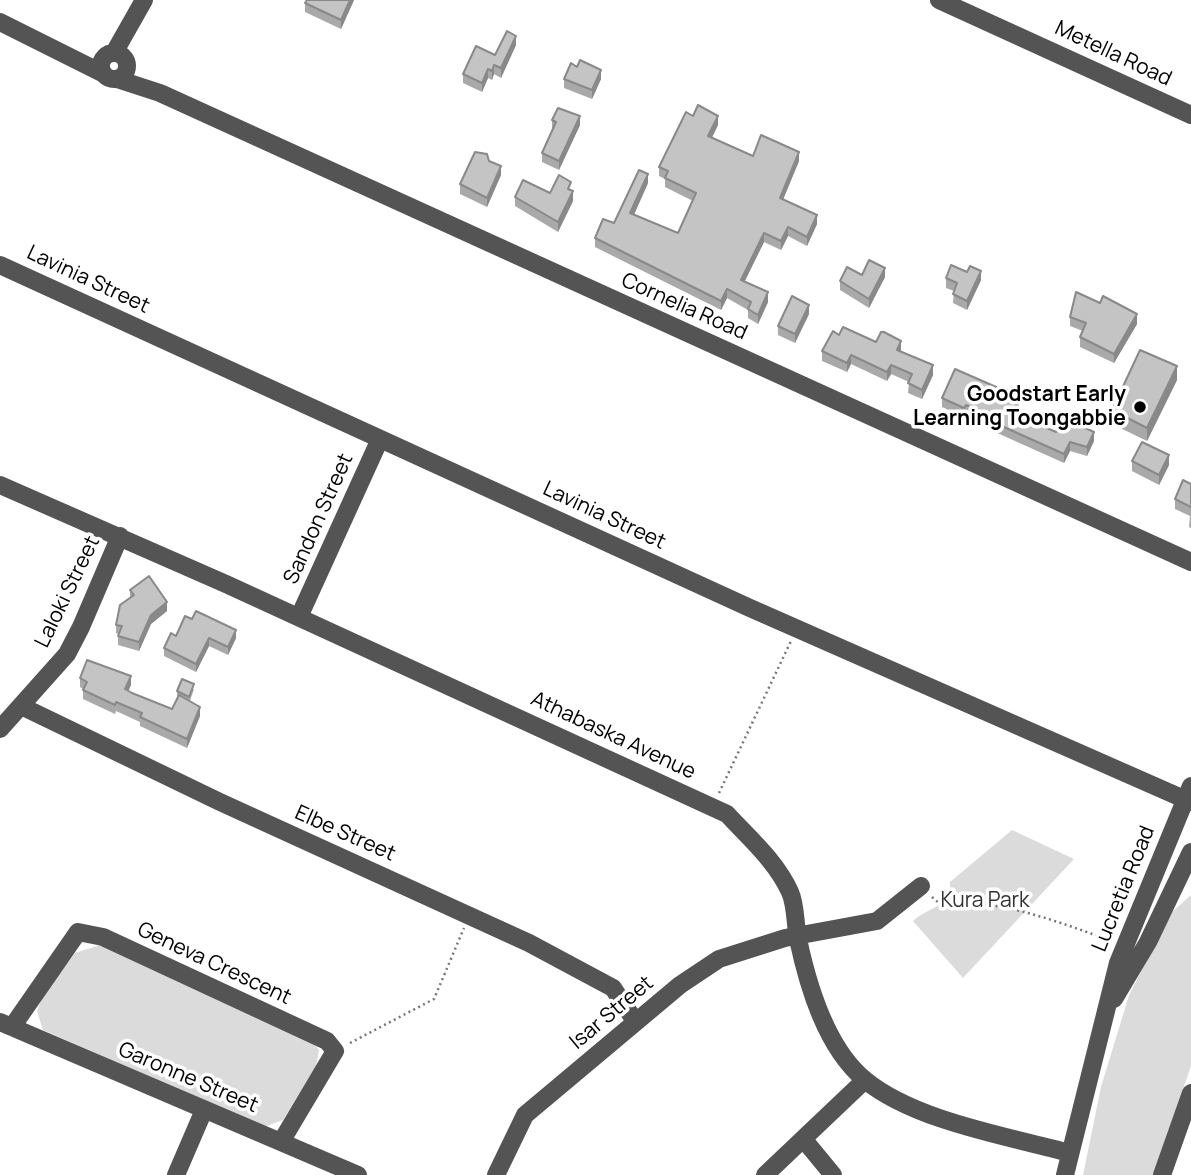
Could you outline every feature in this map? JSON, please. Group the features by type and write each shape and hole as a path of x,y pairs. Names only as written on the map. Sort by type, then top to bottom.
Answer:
{"street":[{"path":"115,64 144,0"},
{"name":"Metella Road","path":"939,0 1191,115"},
{"name":"Cornelia Road","path":"0,22 50,45 115,64 160,93 1191,562"},
{"name":"Lavinia Street","path":"0,265 797,628 1189,796"},
{"name":"Sandon Street","path":"299,617 380,439"},
{"name":"Athabaska Avenue","path":"0,485 299,617 727,814 769,859 791,893 797,938 815,1002 834,1041 865,1080 924,1113 1069,1153"},
{"name":"Laloki Street","path":"0,729 57,666 75,640 120,536"},
{"name":"Elbe Street","path":"21,706 220,802 470,916 613,988 635,1021"},
{"name":"Lucretia Road","path":"1065,1175 1118,963 1156,864 1189,796"},
{"name":"Lucretia Road","path":"1107,1011 1185,876 1191,852"},
{"path":"1156,864 1185,876"},
{"name":"Isar Street","path":"496,1175 525,1115 635,1021 719,959 785,938 797,938 877,921 921,886"},
{"name":"Geneva Crescent","path":"6,1025 78,932 103,937 327,1041 335,1051"},
{"name":"Garonne Street","path":"6,1025 358,1175"},
{"path":"281,1142 335,1051"},
{"path":"765,1175 865,1080"},
{"path":"1162,1175 1191,1093"},
{"path":"176,1175 204,1110"},
{"path":"804,1140 833,1175"}],"path":[{"path":"713,807 797,628"},
{"path":"921,886 939,903 985,904 1025,910 1109,940"},
{"path":"335,1051 434,999 470,916"}],"green space":[{"name":"Kura Park","path":"1012,830 1074,859 963,978 913,921 943,902 950,890 950,882"},
{"path":"1191,895 1191,1066 1154,1175 1083,1175 1101,1087 1129,995 1172,912"},
{"path":"100,945 315,1045 319,1050 316,1066 283,1120 264,1127 43,1030 37,1011 43,996 75,953"}],"building":[{"path":"307,0 350,0 341,20 305,3"},
{"path":"507,31 516,36 501,68 494,65 492,71 488,69 482,83 463,74 476,46 495,55"},
{"path":"580,60 601,70 592,90 564,79 571,63 577,67"},
{"path":"698,105 718,116 708,136 753,156 761,135 799,152 780,198 817,215 807,237 788,227 781,241 764,233 741,280 768,292 758,315 748,309 751,302 727,289 721,301 595,238 603,219 614,223 639,170 648,174 630,213 678,233 696,193 665,178 668,171 659,167 686,112 693,116"},
{"path":"558,108 580,116 559,161 542,153 556,122 552,120"},
{"path":"475,152 487,154 489,161 501,166 487,198 460,184"},
{"path":"559,175 571,182 568,189 573,191 558,222 515,197 523,180 550,193"},
{"path":"869,260 885,268 869,299 840,281 847,267 862,275"},
{"path":"951,265 967,272 970,266 981,271 967,301 953,294 957,283 946,278"},
{"path":"1076,292 1100,303 1103,296 1137,314 1114,354 1080,337 1086,323 1070,317"},
{"path":"792,296 809,305 795,334 778,326"},
{"path":"843,327 876,342 881,332 884,332 901,341 897,350 933,365 922,390 908,383 912,374 891,365 887,372 851,355 847,363 822,351 833,331 839,335"},
{"path":"1140,350 1177,366 1147,428 1112,410"},
{"path":"955,369 1019,397 1012,413 1056,432 1063,418 1094,432 1087,447 1070,442 1064,454 995,423 996,420 966,405 964,408 942,398"},
{"path":"1142,442 1169,455 1159,475 1132,461"},
{"path":"1183,480 1191,484 1191,507 1175,499"},
{"path":"149,576 167,602 151,615 139,642 118,636 122,626 116,625 120,605 134,595 130,590"},
{"path":"196,611 236,630 228,647 209,638 196,664 164,648 171,633 176,636 185,616 192,619"},
{"path":"87,660 131,676 125,689 132,693 172,709 179,695 200,707 187,739 140,717 142,713 116,702 115,705 83,690 87,682 80,678"},
{"path":"182,679 194,684 189,697 177,691"}],"place":[{"name":"Goodstart Early Learning Toongabbie","path":"1140,407"}]}
